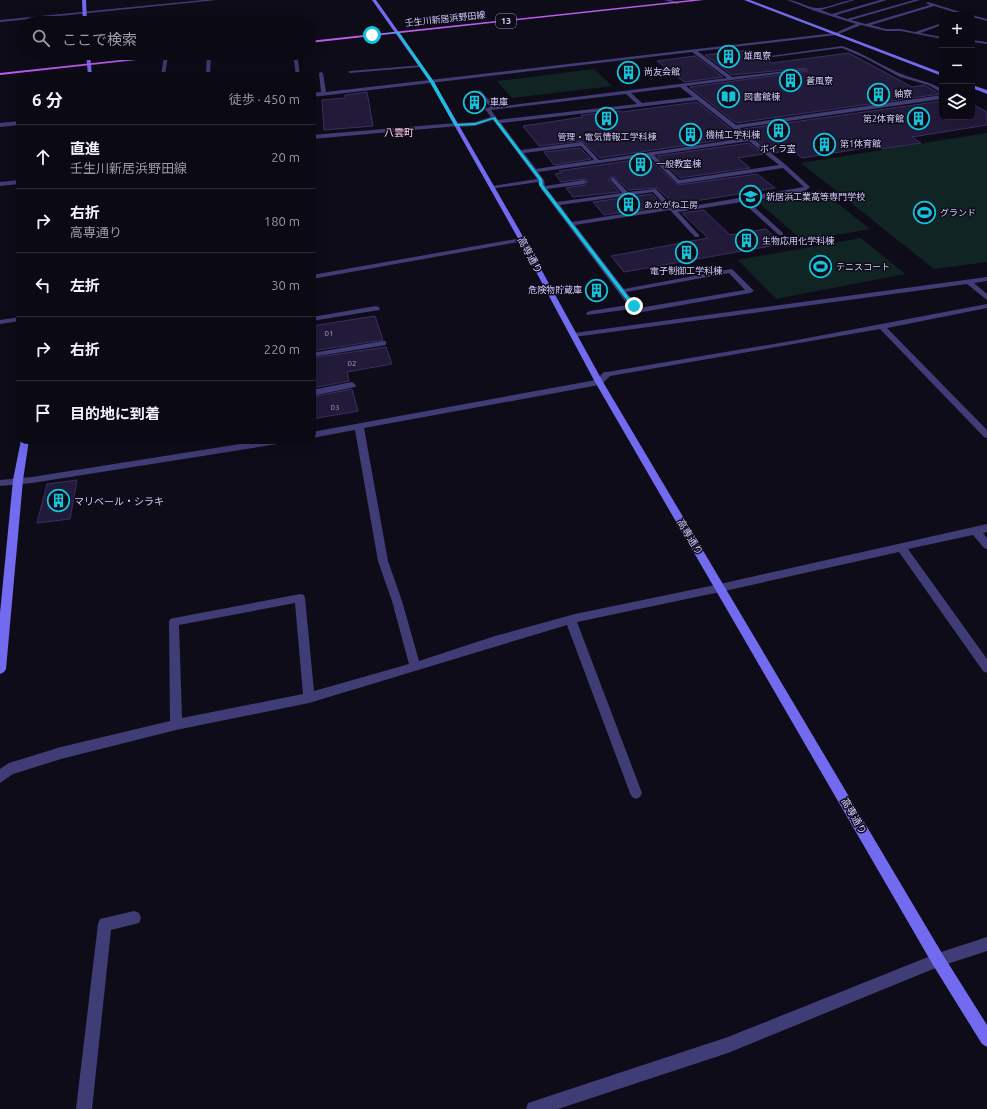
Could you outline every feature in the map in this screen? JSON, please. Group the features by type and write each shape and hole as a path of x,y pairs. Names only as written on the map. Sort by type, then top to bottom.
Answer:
{"main road":[{"name":"壬生川新居浜野田線","path":"316,41 702,0"},
{"path":"18,72 128,60"},
{"path":"0,74 16,72"}],"street":[{"path":"84,0 84,16"},
{"path":"42,16 215,0"},
{"name":"高専通り","path":"374,0 432,82 522,240 599,382 938,960 987,1039"},
{"path":"666,0 677,3"},
{"path":"746,0 939,74"},
{"path":"790,0 860,24 886,30 900,30 939,37"},
{"path":"816,10 853,0"},
{"path":"831,15 885,0"},
{"path":"846,20 919,0 958,12"},
{"path":"866,25 934,5"},
{"path":"975,17 987,20"},
{"path":"0,21 16,19"},
{"path":"316,94 836,34 860,24"},
{"path":"915,33 939,25"},
{"path":"975,41 986,43 987,49"},
{"path":"765,58 842,47 867,57 902,76 930,84 939,89"},
{"path":"694,51 731,79"},
{"path":"89,60 90,72"},
{"path":"164,72 165,60"},
{"path":"208,72 209,60"},
{"path":"296,60 297,72"},
{"path":"350,72 421,66"},
{"path":"316,137 475,124 572,106 596,95 806,70"},
{"path":"321,73 324,93"},
{"path":"570,224 743,200 804,190 807,187 784,166 681,85"},
{"path":"975,87 987,92"},
{"path":"480,92 493,108"},
{"path":"627,92 641,105"},
{"path":"596,95 600,100"},
{"path":"735,127 939,97"},
{"path":"622,291 731,270 750,291 637,311 570,224 488,109 572,106 609,109 698,98"},
{"path":"604,104 609,109"},
{"path":"0,125 16,123"},
{"path":"534,172 750,139"},
{"path":"520,152 582,144 598,162"},
{"path":"650,154 678,182 784,166"},
{"path":"613,179 626,194"},
{"path":"0,184 16,182"},
{"path":"492,188 584,182"},
{"path":"556,204 654,190 697,236"},
{"path":"743,200 781,234"},
{"path":"316,276 522,240"},
{"path":"574,335 987,279"},
{"path":"968,281 987,298"},
{"path":"590,313 634,306"},
{"path":"316,434 359,428 599,382 607,374 772,348 883,328 987,306"},
{"path":"316,318 376,308"},
{"path":"0,322 16,320"},
{"path":"883,328 987,434"},
{"path":"316,355 383,342"},
{"path":"316,392 352,385"},
{"path":"359,428 383,562 397,601 416,667"},
{"path":"0,669 18,480 24,444"},
{"path":"0,483 18,480 32,480 251,444"},
{"path":"0,777 9,769 61,753 176,725 309,698 416,667 495,641 571,620 987,528"},
{"path":"976,531 987,545"},
{"path":"902,548 987,668"},
{"path":"176,725 174,622 300,598 309,698"},
{"path":"571,620 636,793"},
{"path":"84,1109 105,924 134,918"},
{"path":"534,1109 728,1045 938,960 987,944"}],"green space":[{"path":"594,69 612,86 512,98 497,81"},
{"name":"グランド","path":"987,133 987,262 934,269 801,163"},
{"name":"テニスコート","path":"821,190 870,229 803,241 757,201"},
{"name":"テニスコート","path":"861,238 905,274 776,299 738,260"}],"building":[{"path":"750,50 772,63 849,53 912,87 924,85 939,94 736,123 690,87 808,71 805,68 732,75 705,55"},
{"path":"695,56 723,77 684,82 657,61"},
{"path":"367,92 373,126 324,130 322,100 345,98 345,95"},
{"path":"939,101 939,120 975,120 975,106 987,112 987,125 912,137 921,143 882,149 878,146 802,158 792,150 773,153 744,129"},
{"path":"697,102 741,137 600,158 582,141 539,146 523,126 583,117 581,115 622,112"},
{"path":"749,143 763,154 738,158 750,168 680,178 657,156"},
{"path":"580,148 591,159 554,165 544,152"},
{"path":"648,158 678,185 757,174 775,188 695,201 698,204 677,207 657,188 629,190 613,176 609,178 609,180 619,192 573,197 566,188 584,185 588,181 584,179 561,182 555,174 561,173 559,171"},
{"name":"あかがね工房","path":"652,194 663,206 604,215 593,202"},
{"path":"704,210 730,235 766,229 782,244 624,272 611,256 708,238 682,213"},
{"path":"375,316 383,340 316,350 316,325"},
{"path":"386,347 392,364 347,372 349,381 316,387 316,357"},
{"path":"352,389 358,411 316,418 316,396"},
{"name":"マリベール・シラキ","path":"77,480 70,519 37,523 47,484"}],"place":[{"name":"雄風寮","path":"729,56"},
{"name":"尚友会館","path":"628,72"},
{"name":"蒼風寮","path":"790,81"},
{"name":"紬寮","path":"879,94"},
{"name":"図書館棟","path":"729,97"},
{"name":"車庫","path":"475,102"},
{"name":"管理・電気情報工学科棟","path":"607,118"},
{"name":"第2体育館","path":"919,119"},
{"name":"ボイラ室","path":"778,130"},
{"name":"機械工学科棟","path":"690,135"},
{"name":"第1体育館","path":"825,144"},
{"name":"一般教室棟","path":"640,164"},
{"name":"新居浜工業高等専門学校","path":"751,197"},
{"name":"あかがね工房","path":"629,205"},
{"name":"グランド","path":"925,213"},
{"name":"生物応用化学科棟","path":"747,241"},
{"name":"電子制御工学科棟","path":"686,252"},
{"name":"テニスコート","path":"820,267"},
{"name":"危険物貯蔵庫","path":"597,290"},
{"name":"マリベール・シラキ","path":"58,501"}],"district":[{"name":"八雲町","path":"399,132"}],"route":[{"path":"372,35 398,32 432,82 456,125 475,124 494,118 541,180 541,185 570,224 634,306"}]}
